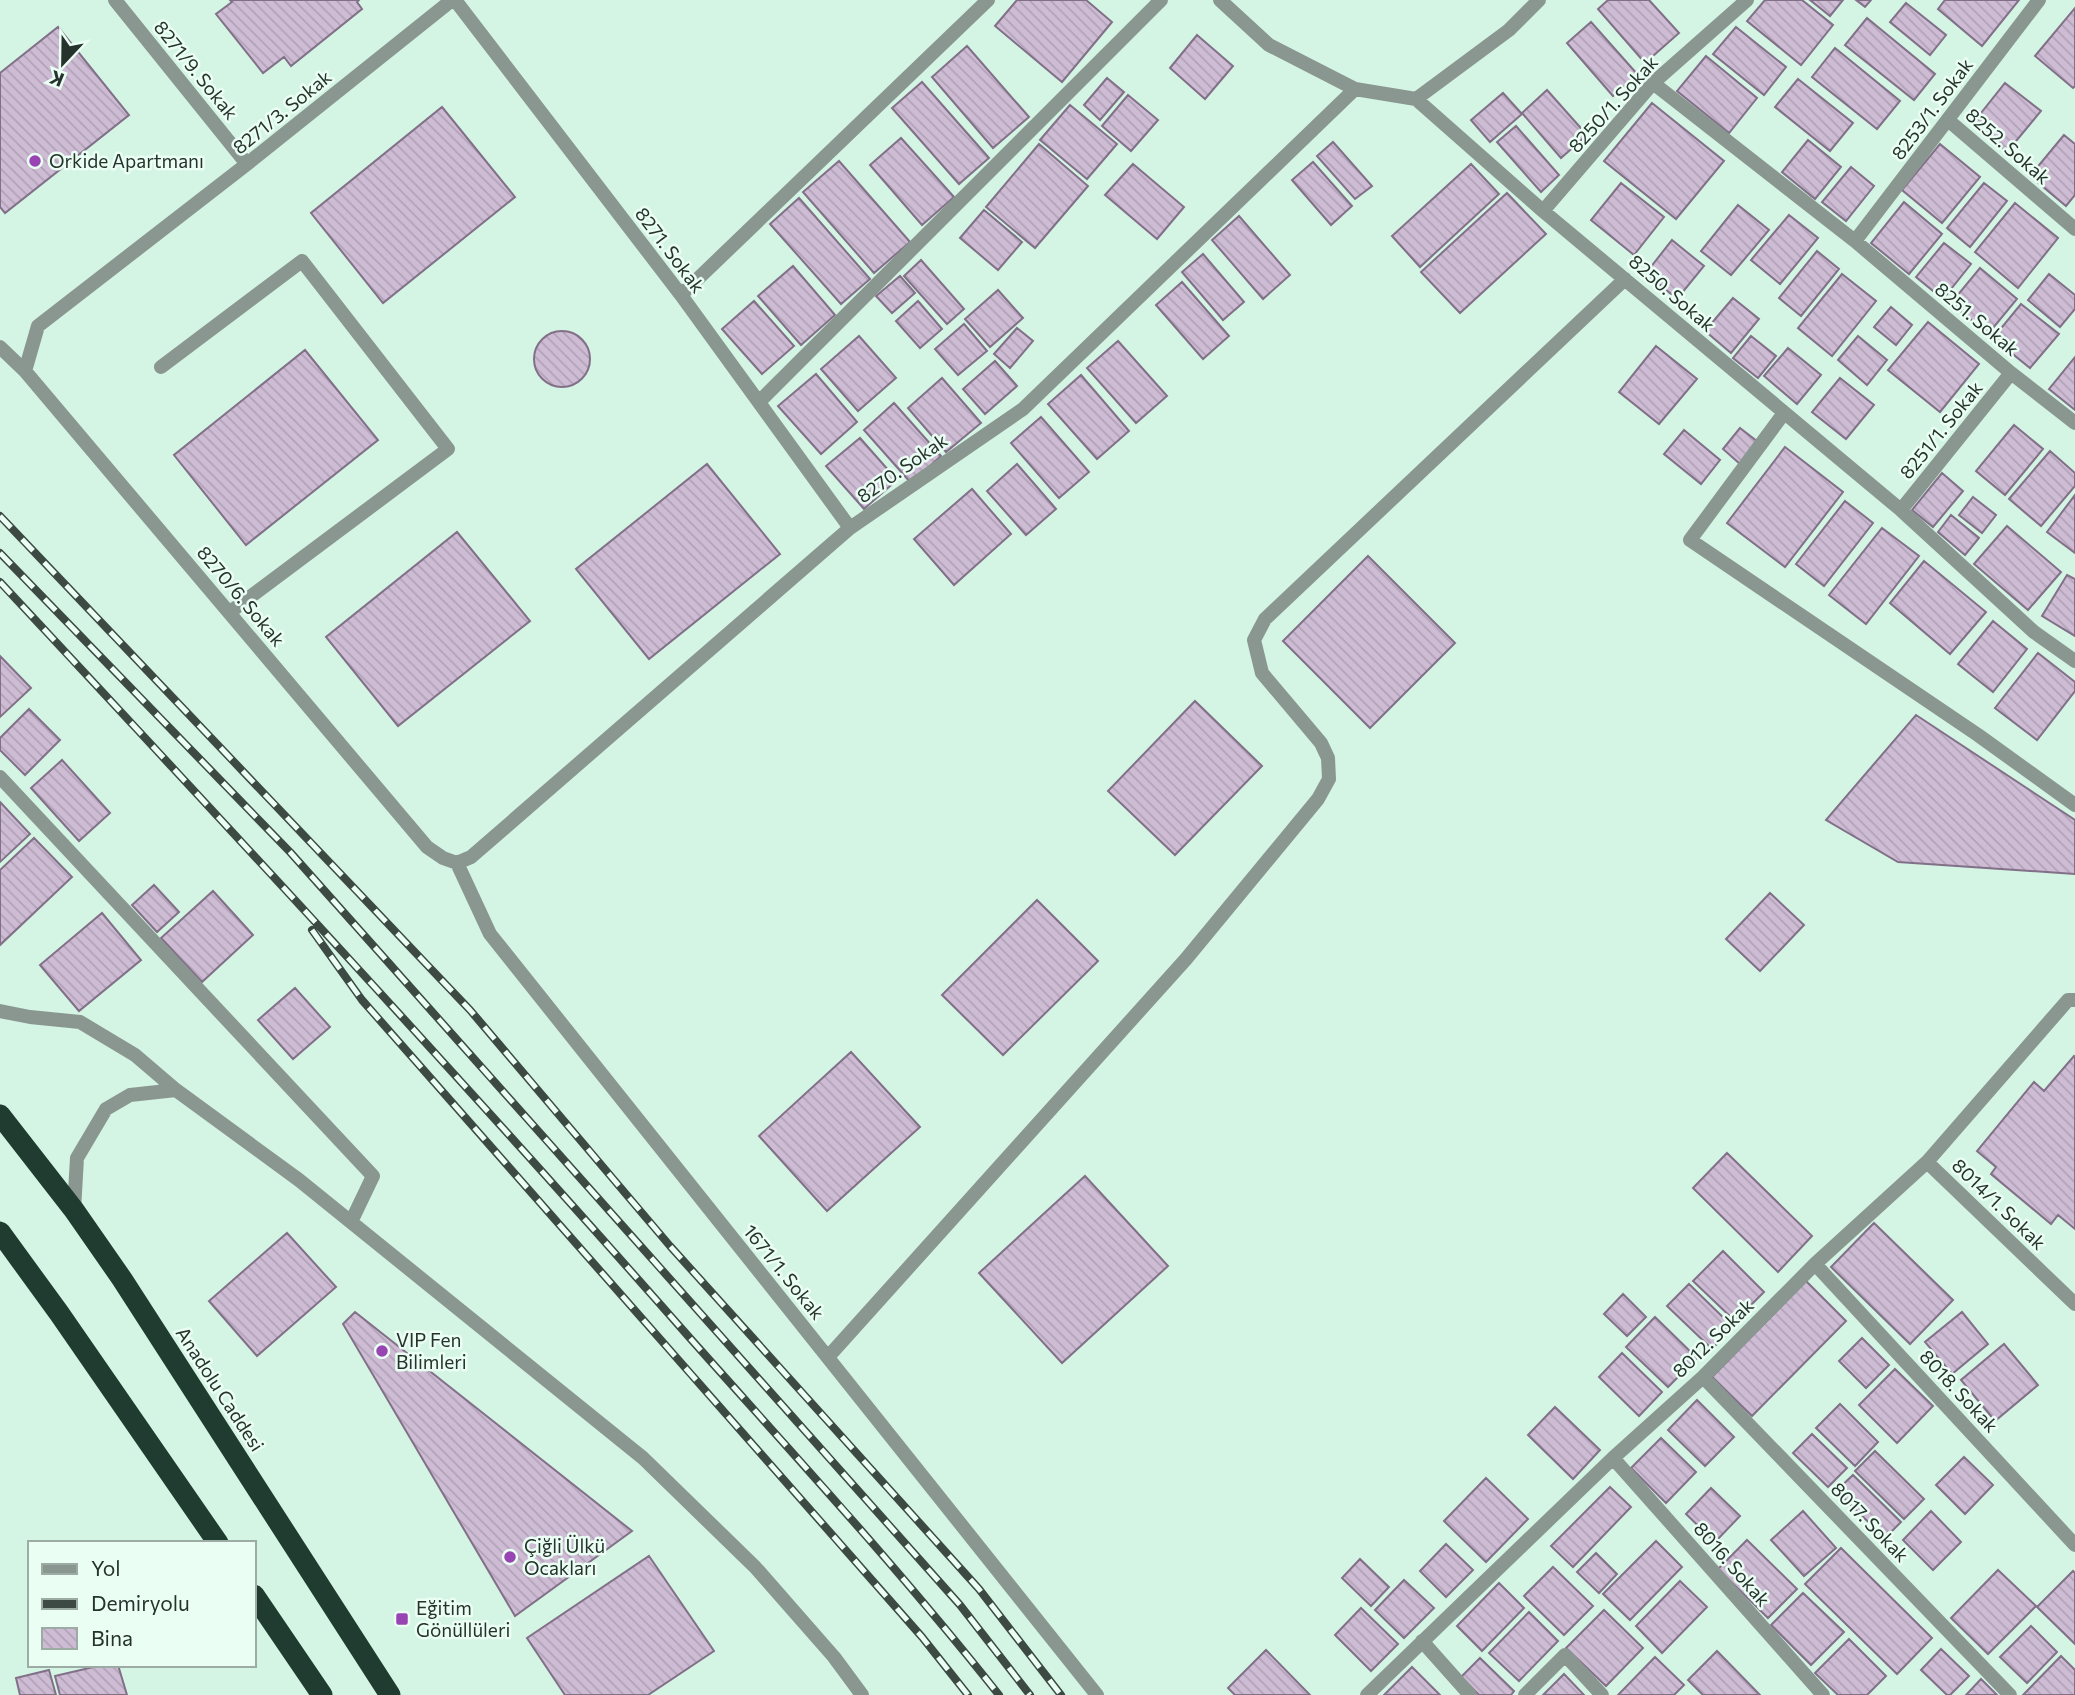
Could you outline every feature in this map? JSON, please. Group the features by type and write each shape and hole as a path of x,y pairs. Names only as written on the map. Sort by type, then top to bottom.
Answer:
{"highway":[{"name":"Anadolu Caddesi","path":"0,1115 74,1210 122,1279 390,1695"},
{"path":"0,1232 217,1541"},
{"path":"256,1598 322,1695"}],"street":[{"name":"8271/9. Sokak","path":"115,0 247,164"},
{"name":"8271/3. Sokak","path":"25,371 38,326 454,0"},
{"name":"8271. Sokak","path":"454,0 681,295 850,528"},
{"path":"681,295 988,0"},
{"path":"759,402 1161,0"},
{"path":"1220,0 1269,45 1354,89 1416,99 1509,30 1539,0"},
{"name":"8250/1. Sokak","path":"1543,211 1653,83 1747,0"},
{"name":"8253/1. Sokak","path":"1855,241 2039,0"},
{"name":"8251. Sokak","path":"1653,83 1855,241 2011,373 2075,423"},
{"name":"8270. Sokak","path":"457,863 471,857 850,528 1023,409 1354,89"},
{"name":"8250. Sokak","path":"1416,99 1543,211 1901,510 2034,632 2075,661"},
{"name":"8252. Sokak","path":"1948,120 2075,229"},
{"path":"161,366 302,261 448,449 230,612"},
{"path":"828,1357 1186,959 1318,799 1329,779 1328,758 1321,743 1262,673 1254,640 1265,619 1625,279"},
{"name":"8270/6. Sokak","path":"0,347 25,371 427,847 443,858 457,863"},
{"name":"8251/1. Sokak","path":"1901,510 2011,373"},
{"path":"1784,413 1690,540 1978,735 2075,805"},
{"path":"0,777 373,1175 351,1222"},
{"name":"1671/1. Sokak","path":"457,863 490,934 1097,1695"},
{"name":"8012. Sokak","path":"1367,1695 1613,1458 1703,1377 1815,1264 1927,1162 2068,1000 2075,999"},
{"path":"0,1011 80,1022 135,1055 176,1090 299,1180 643,1458 755,1567 834,1657 862,1695"},
{"path":"74,1210 77,1157 106,1109 130,1095 176,1090"},
{"name":"8014/1. Sokak","path":"1927,1162 2075,1304"},
{"name":"8018. Sokak","path":"1815,1264 2075,1545"},
{"name":"8017. Sokak","path":"1703,1377 2010,1695"},
{"name":"8016. Sokak","path":"1613,1458 1822,1695"},
{"path":"1422,1641 1470,1695"},
{"path":"1525,1695 1565,1655 1602,1695"}],"building":[{"path":"230,0 359,0 357,2 362,9 291,66 284,57 263,73 216,14 232,2"},
{"path":"1017,0 1086,0 1112,22 1062,82 995,26"},
{"path":"1608,0 1649,0 1679,33 1645,63 1598,9"},
{"path":"1765,0 1802,0 1833,25 1801,65 1747,21"},
{"path":"1810,0 1843,0 1830,16"},
{"path":"1856,0 1871,0 1865,7"},
{"path":"1945,0 2019,0 1982,46 1938,9"},
{"path":"1906,3 1946,35 1930,55 1890,22"},
{"path":"2075,8 2075,86 2073,88 2035,56"},
{"path":"1867,18 1935,74 1914,100 1845,45"},
{"path":"1591,22 1638,75 1613,96 1567,43"},
{"name":"Orkide Apartmanı","path":"58,27 129,115 5,213 0,207 0,73"},
{"path":"1736,27 1786,67 1764,95 1713,54"},
{"path":"1197,35 1233,66 1205,99 1170,68"},
{"path":"967,46 1029,117 993,148 932,77"},
{"path":"1835,48 1900,101 1877,129 1812,77"},
{"path":"1706,56 1757,98 1729,133 1677,91"},
{"path":"1107,78 1124,92 1100,120 1084,105"},
{"path":"1798,79 1853,123 1830,151 1775,107"},
{"path":"922,82 989,158 959,184 892,108"},
{"path":"2005,83 2041,111 2007,152 1973,123"},
{"path":"1547,90 1587,135 1561,158 1522,113"},
{"path":"1503,93 1522,114 1490,142 1471,120"},
{"path":"1128,95 1158,120 1131,151 1102,126"},
{"path":"1652,103 1724,161 1676,219 1604,161"},
{"path":"1070,105 1117,144 1087,179 1040,140"},
{"path":"442,107 515,197 383,303 311,213"},
{"path":"1516,126 1559,175 1541,192 1497,142"},
{"path":"2064,135 2075,144 2075,195 2066,206 2030,176"},
{"path":"901,138 954,197 922,225 870,165"},
{"path":"1808,140 1841,167 1815,199 1782,172"},
{"path":"1333,142 1372,186 1355,199 1317,156"},
{"path":"1039,144 1088,186 1035,248 986,207"},
{"path":"1940,144 1980,177 1942,223 1902,190"},
{"path":"839,161 910,242 874,273 803,192"},
{"path":"1313,162 1352,206 1331,225 1292,180"},
{"path":"1133,164 1184,207 1157,239 1105,195"},
{"path":"1471,164 1499,194 1420,267 1392,236"},
{"path":"1851,167 1874,186 1846,221 1822,202"},
{"path":"1621,183 1664,217 1634,255 1591,220"},
{"path":"1984,183 2007,201 1970,247 1947,228"},
{"path":"1507,193 1546,234 1460,313 1421,272"},
{"path":"799,198 870,279 841,304 770,224"},
{"path":"1904,202 1942,234 1909,274 1871,243"},
{"path":"2015,203 2058,238 2018,288 1975,252"},
{"path":"1738,205 1769,230 1731,275 1701,251"},
{"path":"984,210 1022,242 998,270 960,238"},
{"path":"1789,215 1818,238 1780,284 1751,260"},
{"path":"1239,216 1290,275 1263,299 1212,240"},
{"path":"1672,240 1704,266 1677,299 1646,273"},
{"path":"1944,243 1971,264 1943,299 1916,277"},
{"path":"1817,251 1839,269 1801,316 1779,298"},
{"path":"1203,254 1244,302 1223,320 1182,272"},
{"path":"921,260 964,309 947,324 904,276"},
{"path":"793,266 835,315 801,345 758,296"},
{"path":"1980,268 2017,299 1988,334 1951,303"},
{"path":"1842,274 1876,301 1832,356 1798,328"},
{"path":"2049,274 2075,295 2075,309 2060,327 2028,300"},
{"path":"900,276 915,293 892,313 876,296"},
{"path":"1182,282 1229,336 1203,359 1156,305"},
{"path":"998,290 1023,318 990,347 965,319"},
{"path":"1733,298 1759,319 1731,353 1705,331"},
{"path":"754,301 794,346 762,374 722,329"},
{"path":"918,301 942,329 920,348 896,321"},
{"path":"2021,304 2059,334 2030,368 1993,338"},
{"path":"1891,307 1912,325 1896,345 1874,327"},
{"path":"1928,322 1979,364 1940,412 1888,370"},
{"path":"964,324 987,351 958,375 935,349"},
{"path":"1017,328 1033,341 1010,368 994,354"},
{"path":"557,331 567,331 582,339 588,348 588,370 582,379 567,387 557,387 539,375 534,364 534,354 546,336"},
{"path":"859,336 896,378 858,411 821,369"},
{"path":"1751,336 1776,356 1758,378 1733,358"},
{"path":"1858,336 1887,360 1867,385 1838,360"},
{"path":"1118,341 1167,396 1136,423 1087,368"},
{"path":"1656,346 1697,379 1659,424 1619,392"},
{"path":"1788,348 1821,375 1797,404 1764,376"},
{"path":"305,350 378,440 246,545 174,455"},
{"path":"2075,357 2075,410 2049,389"},
{"path":"995,361 1017,386 985,414 963,389"},
{"path":"816,374 857,422 821,454 778,406"},
{"path":"1081,375 1129,431 1097,459 1048,404"},
{"path":"942,378 981,423 946,452 908,408"},
{"path":"1840,378 1874,405 1846,439 1812,412"},
{"path":"894,403 941,456 911,483 864,430"},
{"path":"1041,417 1089,472 1059,498 1011,443"},
{"path":"2014,425 2043,449 2005,495 1976,471"},
{"path":"1740,428 1758,442 1740,464 1723,449"},
{"path":"1684,430 1720,460 1701,484 1664,454"},
{"path":"860,438 897,480 864,509 826,466"},
{"path":"1785,447 1843,492 1785,567 1727,523"},
{"path":"2050,451 2075,473 2075,486 2041,526 2009,499"},
{"path":"707,464 780,554 649,659 576,569"},
{"path":"1017,464 1056,509 1026,535 987,491"},
{"path":"1942,473 1963,491 1933,527 1912,510"},
{"path":"972,489 1011,534 954,585 914,539"},
{"path":"2075,495 2075,553 2047,532"},
{"path":"1973,497 1996,515 1982,533 1959,515"},
{"path":"1845,501 1873,523 1824,586 1796,564"},
{"path":"1951,515 1979,538 1965,555 1938,532"},
{"path":"2007,526 2061,572 2028,610 1974,564"},
{"path":"1882,528 1919,556 1866,624 1829,595"},
{"path":"457,532 530,621 398,726 326,637"},
{"path":"1368,556 1455,643 1370,728 1283,641"},
{"path":"1924,561 1986,612 1950,654 1890,603"},
{"path":"2067,575 2075,579 2075,636 2042,616"},
{"path":"1993,621 2027,649 1993,692 1958,664"},
{"path":"2038,653 2075,682 2075,691 2037,740 1995,708"},
{"path":"0,656 31,688 0,717"},
{"path":"1195,701 1262,766 1175,855 1108,791"},
{"path":"29,709 60,740 25,775 0,750 0,738"},
{"path":"1916,715 2075,820 2075,874 1898,862 1826,820"},
{"path":"62,760 110,813 79,841 31,788"},
{"path":"0,802 30,834 0,862"},
{"path":"34,838 72,877 0,945 0,870"},
{"path":"154,885 179,912 157,932 132,905"},
{"path":"213,891 253,935 202,982 161,938"},
{"path":"1770,893 1804,925 1760,971 1726,939"},
{"path":"1037,900 1098,961 1003,1055 942,995"},
{"path":"102,913 141,960 79,1011 40,965"},
{"path":"295,988 330,1027 293,1059 258,1020"},
{"path":"851,1052 920,1127 827,1211 759,1136"},
{"path":"2074,1056 2075,1229 2058,1215 2051,1224 1991,1174 1996,1167 1977,1151 2034,1082 2044,1091"},
{"path":"1727,1153 1812,1236 1778,1272 1693,1188"},
{"path":"1085,1176 1168,1266 1062,1363 979,1273"},
{"path":"1874,1223 1953,1300 1910,1344 1831,1267"},
{"path":"287,1233 336,1287 257,1356 209,1301"},
{"path":"1723,1251 1764,1292 1735,1321 1693,1281"},
{"path":"1806,1281 1846,1321 1752,1416 1712,1377"},
{"path":"1689,1284 1733,1327 1712,1349 1667,1306"},
{"path":"1623,1294 1646,1317 1627,1336 1604,1314"},
{"path":"355,1312 632,1531 515,1616 343,1324"},
{"path":"1962,1312 1988,1344 1952,1374 1925,1342"},
{"path":"1655,1317 1697,1358 1668,1387 1626,1347"},
{"path":"1862,1338 1889,1365 1866,1388 1839,1361"},
{"path":"2004,1344 2038,1385 1995,1421 1961,1380"},
{"path":"1622,1353 1662,1392 1639,1416 1599,1377"},
{"path":"1895,1369 1933,1406 1897,1443 1859,1405"},
{"path":"1697,1400 1734,1437 1705,1466 1668,1430"},
{"path":"1840,1404 1878,1442 1855,1466 1816,1428"},
{"path":"1555,1407 1600,1450 1573,1479 1528,1435"},
{"path":"1812,1434 1847,1468 1828,1487 1793,1453"},
{"path":"1661,1438 1696,1472 1666,1503 1631,1468"},
{"path":"1875,1451 1924,1499 1904,1519 1855,1471"},
{"path":"1964,1457 1993,1485 1965,1514 1936,1485"},
{"path":"1853,1475 1901,1522 1885,1538 1836,1491"},
{"path":"1486,1478 1528,1519 1486,1562 1444,1521"},
{"path":"1610,1487 1631,1507 1573,1567 1551,1546"},
{"path":"1711,1488 1740,1516 1715,1542 1686,1514"},
{"path":"1803,1511 1836,1548 1804,1576 1771,1540"},
{"path":"1931,1511 1961,1542 1933,1570 1903,1540"},
{"path":"1747,1540 1797,1589 1768,1618 1718,1569"},
{"path":"1656,1541 1682,1567 1630,1620 1603,1594"},
{"path":"1446,1544 1473,1570 1446,1597 1420,1571"},
{"path":"1841,1548 1932,1638 1897,1674 1805,1584"},
{"path":"1596,1553 1617,1574 1599,1593 1577,1572"},
{"path":"649,1556 714,1651 648,1695 565,1695 527,1638"},
{"path":"1360,1559 1389,1587 1371,1606 1342,1578"},
{"path":"1553,1567 1593,1606 1564,1635 1524,1596"},
{"path":"1998,1570 2036,1606 1988,1654 1951,1618"},
{"path":"2073,1571 2075,1573 2075,1644 2037,1607"},
{"path":"1404,1580 1434,1608 1404,1638 1375,1610"},
{"path":"1680,1581 1707,1607 1662,1653 1636,1626"},
{"path":"1499,1583 1524,1608 1482,1651 1457,1626"},
{"path":"1803,1593 1844,1632 1811,1665 1771,1625"},
{"path":"1361,1608 1398,1644 1371,1671 1335,1635"},
{"path":"1604,1610 1643,1648 1606,1686 1566,1648"},
{"path":"1529,1612 1558,1641 1519,1681 1489,1653"},
{"path":"2031,1626 2057,1652 2027,1683 2000,1657"},
{"path":"1849,1639 1886,1676 1867,1695 1838,1695 1815,1673"},
{"path":"1941,1649 1969,1676 1950,1695 1921,1670"},
{"path":"1266,1650 1310,1695 1235,1695 1228,1688"},
{"path":"1717,1651 1760,1695 1703,1695 1688,1680"},
{"path":"2061,1656 2075,1670 2075,1695 2023,1695"},
{"path":"1655,1657 1684,1685 1674,1695 1618,1695"},
{"path":"1480,1658 1514,1691 1511,1695 1479,1695 1461,1677"},
{"path":"93,1667 119,1667 127,1695 60,1695 55,1676"},
{"path":"1412,1667 1440,1695 1384,1695"},
{"path":"49,1670 56,1695 20,1695 16,1678"},
{"path":"1564,1674 1584,1695 1543,1695"},
{"path":"1981,1679 1997,1695 1966,1695"}],"railway":[{"path":"0,516 470,1010 670,1246 979,1589 1061,1695"},
{"path":"0,553 290,852 960,1605 1030,1695"},
{"path":"0,582 519,1146 847,1514 999,1695"},
{"path":"312,930 362,1000 922,1637 968,1695"}],"place":[{"name":"Orkide Apartmanı","path":"35,161"},
{"name":"VIP Fen Bilimleri","path":"382,1351"},
{"name":"Çiğli Ülkü Ocakları","path":"510,1557"},
{"name":"Eğitim Gönüllüleri","path":"402,1619"}]}
